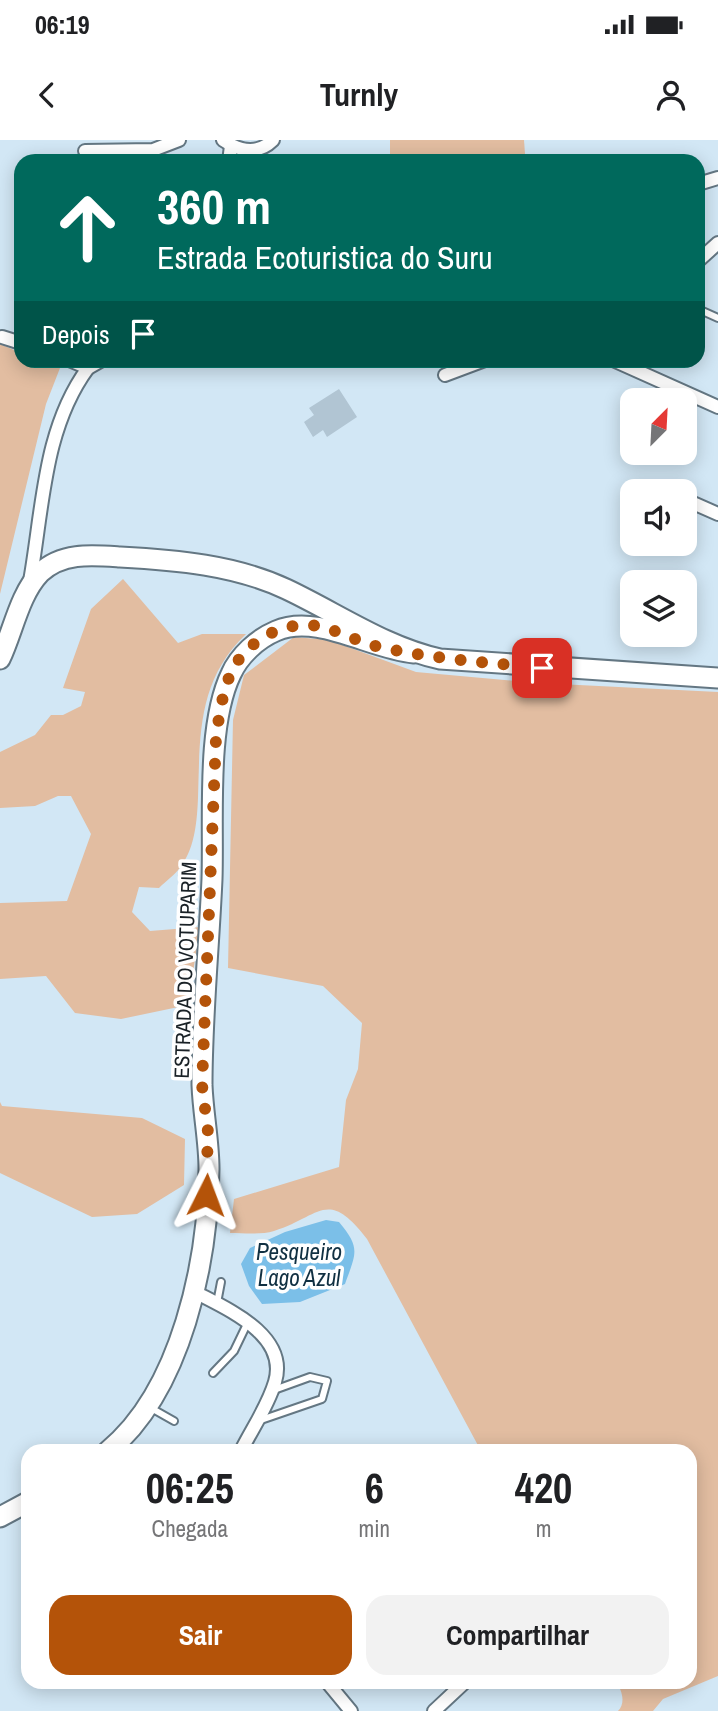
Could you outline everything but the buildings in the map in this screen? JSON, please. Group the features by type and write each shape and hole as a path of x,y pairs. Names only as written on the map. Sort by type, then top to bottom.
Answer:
{"street":[{"path":"85,151 153,150 179,140"},
{"path":"227,143 256,150 265,148 273,140"},
{"path":"2,337 14,341"},
{"path":"0,659 29,586 52,447 68,403 88,368"},
{"path":"445,374 462,368"},
{"path":"631,368 718,407"},
{"path":"697,505 718,514"},
{"path":"29,586 42,572 59,561 76,556 154,558 207,565 284,588 414,653 440,659 565,670 718,678"},
{"name":"ESTRADA DO VOTUPARIM","path":"114,1444 148,1406 166,1369 195,1292 209,1171 202,1085 215,762 219,717 230,675 238,662 258,642 274,631 295,626 321,627 381,648 414,653"},
{"path":"195,1292 248,1322 272,1350 277,1365 272,1391 245,1444"},
{"path":"0,1517 21,1506"},
{"path":"333,1689 351,1711"},
{"path":"434,1711 458,1689"}],"lane":[{"path":"217,1303 221,1282"},
{"path":"213,1373 234,1351 248,1322"},
{"path":"256,1422 322,1399 327,1381 310,1377 272,1391"},
{"path":"148,1406 174,1421"}],"shaded area":[{"path":"390,140 524,140 525,154 390,154"},
{"path":"0,344 14,350 14,368 60,368 46,404 0,594"},
{"path":"123,579 178,643 202,634 246,634 218,671 204,710 199,753 197,816 190,850 180,868 159,888 139,887 132,912 150,931 200,927 188,1005 121,1019 75,1013 46,976 0,979 0,903 67,901 91,834 71,796 58,796 35,806 0,808 0,752 35,735 51,715 63,715 81,706 85,692 63,688 91,609"},
{"path":"294,637 329,640 416,672 539,683 718,692 718,1676 697,1685 697,1444 477,1444 367,1239 353,1223 342,1214 323,1210 274,1231 230,1233 234,1199 339,1167 346,1100 358,1069 362,1023 323,986 228,968 233,720 244,675"},
{"path":"0,1102 2,1106 142,1118 185,1139 184,1185 137,1214 92,1217 0,1173"},
{"path":"620,1689 687,1689 663,1699 653,1711 618,1711 622,1696"}],"water":[{"name":"Pesqueiro Lago Azul","path":"326,1220 339,1222 351,1238 354,1258 345,1284 300,1302 262,1304 249,1286 241,1264 250,1248 285,1232"}],"route":[{"path":"206,1195 209,1171 208,1132 202,1085 215,815 216,738 230,675 238,662 247,651 274,631 302,625 321,627 381,648 440,659 542,668"}]}
